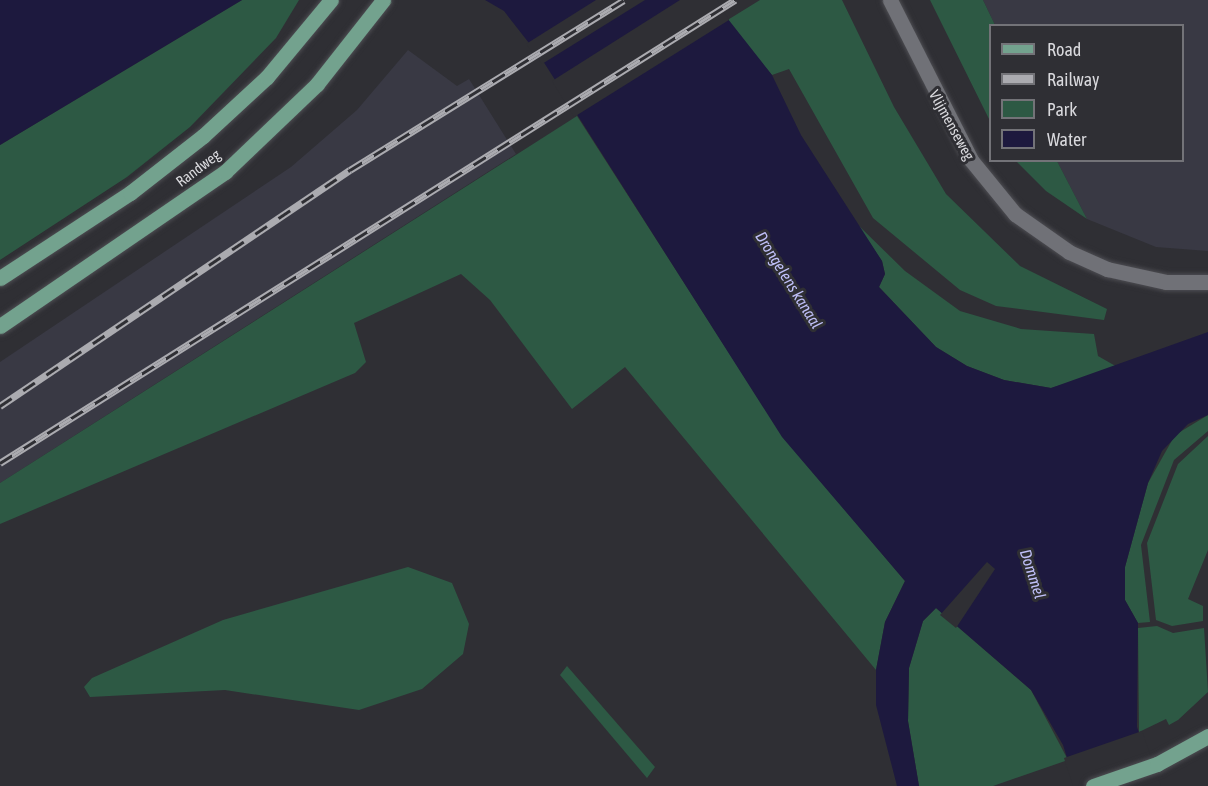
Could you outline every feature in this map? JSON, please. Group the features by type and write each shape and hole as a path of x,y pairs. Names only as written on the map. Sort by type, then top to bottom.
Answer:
{"main road":[{"name":"Randweg","path":"0,278 166,166 292,49 331,0"},
{"name":"Randweg","path":"0,326 225,172 281,122 362,30 383,0"},
{"path":"1093,786 1157,764 1207,735"}],"street":[{"name":"Vlijmenseweg","path":"890,0 971,160 1015,214 1069,252 1107,269 1166,282 1208,282"}],"shaded area":[{"path":"983,0 1208,0 1208,251 1156,247 1087,219 1058,162 1184,162 1184,24 995,24"},
{"path":"408,50 457,86 469,79 516,154 0,483 0,362 291,167 357,110"}],"green space":[{"path":"242,0 299,0 276,38 190,127 127,177 0,260 0,145"},
{"path":"760,0 842,0 894,107 946,194 1020,266 1107,309 1104,320 996,306 960,290 873,218 789,69 772,75 726,21"},
{"path":"930,0 983,0 995,24 989,24 989,119"},
{"path":"577,116 783,437 905,581 885,622 876,670 625,367 572,409 490,300 461,274 354,323 366,362 355,373 0,524 0,483"},
{"path":"1017,162 1058,162 1087,219 1046,191"},
{"path":"856,223 905,271 960,311 1021,329 1094,334 1098,356 1119,368 1051,388 1004,380 967,366 936,347 879,287 885,274 882,261"},
{"path":"1208,415 1208,431 1174,460 1141,545 1150,622 1138,623 1125,600 1125,567 1148,483 1175,435"},
{"path":"1208,436 1208,550 1188,599 1203,606 1203,621 1172,626 1156,620 1147,543 1178,464"},
{"path":"408,567 452,583 469,624 463,654 422,689 359,710 225,690 90,697 84,687 92,678 223,620"},
{"path":"936,608 1031,690 1068,760 993,786 919,786 908,721 909,668 923,621"},
{"path":"1157,626 1173,633 1204,628 1208,692 1178,720 1169,725 1166,719 1139,732 1138,628"},
{"path":"567,666 655,767 647,778 560,675"}],"water":[{"path":"0,0 242,0 0,145"},
{"path":"485,0 713,0 772,75 801,135 882,261 885,274 879,287 936,347 967,366 1004,380 1051,388 1208,332 1208,415 1188,424 1162,451 1148,483 1125,567 1125,600 1138,623 1137,727 1158,786 1076,786 1063,745 1031,690 936,608 923,621 909,668 908,721 919,786 897,786 876,705 876,670 885,622 905,581 782,437 543,61 504,11"}],"pier":[{"path":"596,0 645,0 542,64 526,44"},
{"path":"680,0 717,0 729,20 574,117 552,81"},
{"path":"987,562 995,569 956,628 940,615"},
{"path":"1142,731 1161,786 1073,786 1064,758"}],"railway":[{"path":"0,406 350,170 624,0"},
{"path":"0,463 735,0"}],"water label":[{"name":"Drongelens kanaal","path":"789,280"},
{"name":"Dommel","path":"1033,574"}]}
